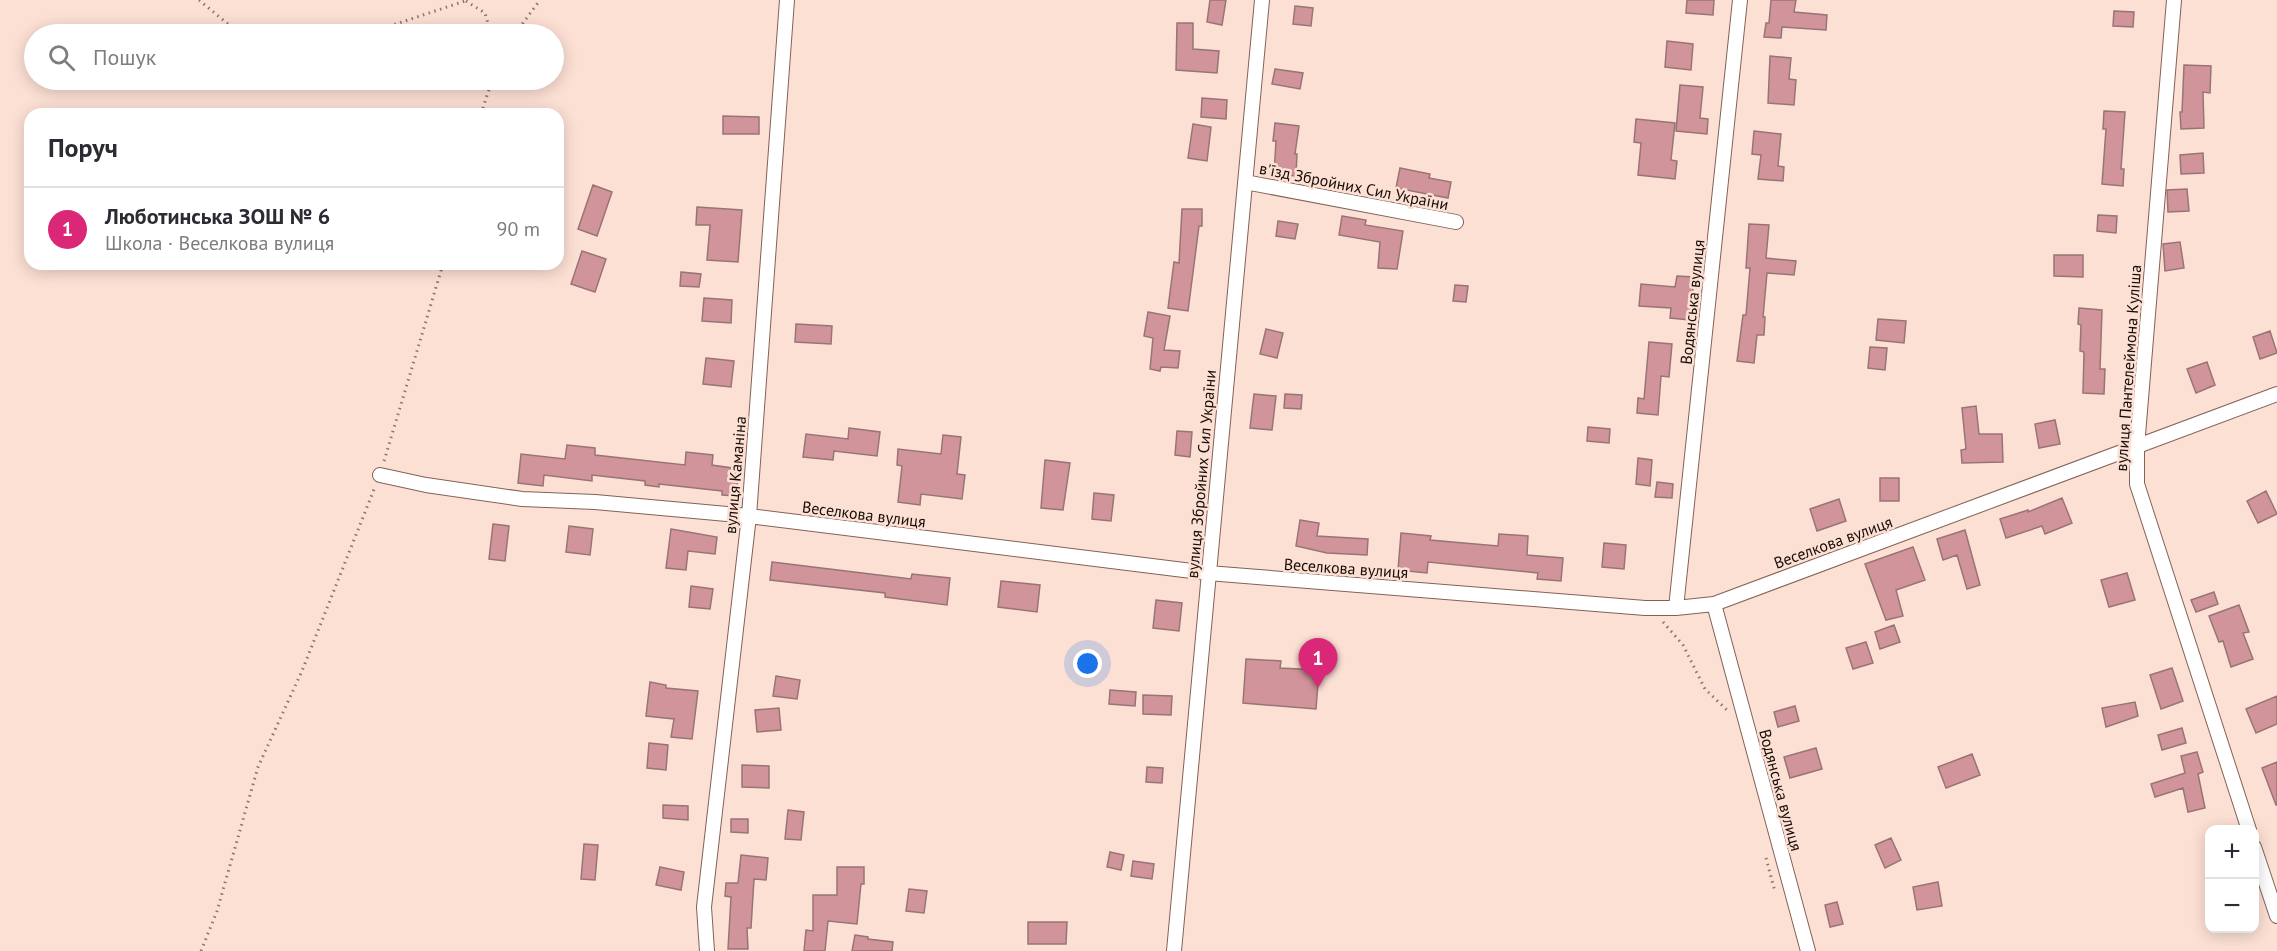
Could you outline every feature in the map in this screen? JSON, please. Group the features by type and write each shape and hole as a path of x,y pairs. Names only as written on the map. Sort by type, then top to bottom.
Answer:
{"street":[{"name":"вулиця Каманіна","path":"707,951 704,907 749,516 787,0"},
{"name":"вулиця Збройних Сил України","path":"1174,951 1262,0"},
{"name":"Водянська вулиця","path":"1676,608 1740,0"},
{"name":"вулиця Пантелеймона Куліша","path":"2174,0 2137,447 2137,484 2247,825"},
{"name":"в'їзд Збройних Сил України","path":"1245,182 1456,222"},
{"name":"Веселкова вулиця","path":"380,476 522,499 595,502 749,516 1208,573 1645,608 1676,608 1714,604 2277,394"},
{"name":"Водянська вулиця","path":"1714,604 1808,951"},
{"path":"2259,862 2277,916"}],"path":[{"path":"199,0 228,24"},
{"path":"396,24 467,0 485,13 488,24"},
{"path":"522,24 540,0"},
{"path":"483,108 489,90"},
{"path":"201,951 217,911 258,767 302,671 380,476 441,270"},
{"path":"1645,608 1654,611 1683,645 1705,689 1727,710 1731,719"},
{"path":"1764,849 1775,893"}],"building":[{"path":"1210,0 1226,0 1222,25 1207,22"},
{"path":"1687,0 1714,0 1713,15 1686,13"},
{"path":"1771,0 1796,0 1794,12 1827,15 1826,30 1782,27 1781,38 1764,37 1766,23 1769,23"},
{"path":"1295,6 1313,8 1311,26 1293,24"},
{"path":"2114,11 2134,12 2133,27 2113,26"},
{"path":"1177,23 1193,23 1193,49 1219,51 1217,73 1176,70"},
{"path":"1667,41 1693,44 1691,70 1665,67"},
{"path":"1770,56 1791,58 1789,79 1796,80 1794,105 1768,103"},
{"path":"2184,65 2211,66 2210,93 2203,92 2204,128 2181,129"},
{"path":"1275,69 1303,73 1300,89 1272,84"},
{"path":"1680,85 1703,87 1700,118 1708,119 1707,134 1676,131"},
{"path":"1202,98 1227,100 1226,119 1201,117"},
{"path":"2104,111 2125,112 2121,169 2124,169 2123,186 2102,184 2106,129 2103,129"},
{"path":"723,116 759,117 759,134 723,134"},
{"path":"1636,119 1675,123 1671,160 1677,161 1675,179 1638,175 1641,143 1634,142"},
{"path":"1275,123 1299,126 1295,154 1297,154 1296,176 1274,174"},
{"path":"1193,124 1211,127 1207,161 1188,158"},
{"path":"1754,131 1781,134 1778,166 1784,167 1783,181 1758,179 1761,155 1752,154"},
{"path":"2203,153 2204,173 2181,174 2180,155"},
{"path":"1400,168 1430,174 1429,178 1451,182 1448,198 1396,188"},
{"path":"593,185 612,192 597,236 578,229"},
{"path":"2187,189 2189,211 2168,212 2167,190"},
{"path":"697,207 742,210 738,262 707,260 710,225 696,225"},
{"path":"1182,209 1202,209 1202,226 1199,226 1188,311 1168,308 1174,262 1179,263"},
{"path":"2098,215 2117,216 2116,233 2097,231"},
{"path":"1342,216 1366,220 1365,225 1403,231 1397,269 1378,268 1380,242 1339,235"},
{"path":"1278,221 1298,224 1295,239 1276,236"},
{"path":"1749,224 1769,225 1766,258 1796,261 1794,275 1767,273 1763,317 1765,317 1764,335 1757,335 1754,363 1737,361 1743,315 1746,315 1750,268 1746,268"},
{"path":"2180,242 2184,268 2165,271 2163,244"},
{"path":"582,251 606,259 595,292 571,284"},
{"path":"2054,255 2083,255 2083,277 2054,276"},
{"path":"681,272 701,274 699,287 680,286"},
{"path":"1677,276 1694,277 1690,320 1670,318 1671,308 1639,306 1641,284 1675,287"},
{"path":"1455,285 1468,286 1466,302 1453,301"},
{"path":"704,298 732,300 731,323 702,321"},
{"path":"2079,308 2102,310 2100,369 2105,369 2104,394 2083,393 2084,352 2080,351"},
{"path":"1148,312 1170,316 1164,350 1180,351 1178,368 1161,367 1160,371 1150,369 1153,338 1144,336"},
{"path":"1878,319 1906,321 1904,343 1876,340"},
{"path":"796,324 832,326 831,344 795,342"},
{"path":"1266,329 1283,333 1277,358 1260,354"},
{"path":"2270,331 2277,353 2260,359 2253,337"},
{"path":"1649,342 1672,344 1669,377 1661,376 1658,415 1637,413 1638,398 1644,399"},
{"path":"1870,347 1887,348 1885,370 1868,368"},
{"path":"706,358 734,361 731,387 703,384"},
{"path":"2207,362 2215,385 2196,393 2187,369"},
{"path":"1254,394 1276,396 1272,430 1250,428"},
{"path":"1285,394 1302,395 1301,409 1284,408"},
{"path":"1976,406 1979,434 2002,434 2003,462 1962,463 1961,450 1966,449 1962,408"},
{"path":"2055,420 2060,444 2039,448 2035,424"},
{"path":"1588,427 1610,429 1609,443 1587,441"},
{"path":"849,428 880,432 877,456 834,451 833,460 803,457 806,434 848,439"},
{"path":"1177,431 1192,432 1190,457 1175,455"},
{"path":"943,435 961,437 957,474 965,475 962,499 921,494 920,505 898,502 902,466 897,465 898,449 941,454"},
{"path":"567,445 595,448 595,455 685,465 686,452 713,455 712,465 739,469 736,496 722,495 722,491 659,484 659,487 645,485 645,481 592,475 592,481 544,475 543,486 518,483 521,454 565,459"},
{"path":"1638,458 1652,460 1650,486 1636,484"},
{"path":"1045,460 1070,463 1063,510 1041,508"},
{"path":"1880,478 1899,478 1899,501 1880,501"},
{"path":"1657,482 1673,484 1672,498 1655,497"},
{"path":"2266,491 2277,514 2258,523 2247,501"},
{"path":"1094,493 1114,495 1111,521 1092,519"},
{"path":"2062,498 2072,523 2045,534 2042,526 2006,538 2000,519 2028,510 2028,512"},
{"path":"1839,499 1846,521 1817,531 1810,509"},
{"path":"1300,520 1319,523 1317,536 1368,539 1367,555 1327,553 1296,546"},
{"path":"493,524 509,526 505,561 489,559"},
{"path":"569,526 593,529 590,555 566,552"},
{"path":"671,529 717,537 715,554 688,551 686,570 666,568"},
{"path":"1965,530 1980,585 1967,589 1957,555 1943,560 1937,539"},
{"path":"1401,533 1431,536 1430,540 1498,546 1499,534 1528,536 1527,555 1563,558 1561,581 1537,579 1538,573 1428,562 1427,573 1398,570"},
{"path":"1604,543 1626,545 1624,569 1602,567"},
{"path":"1913,547 1925,580 1896,590 1903,616 1886,620 1865,564"},
{"path":"772,562 911,579 912,574 950,578 947,605 885,597 885,593 770,580"},
{"path":"2127,573 2135,600 2109,607 2101,580"},
{"path":"1001,581 1040,585 1037,612 998,607"},
{"path":"691,586 713,589 710,609 689,607"},
{"path":"2214,592 2218,604 2196,612 2191,600"},
{"path":"1156,600 1182,603 1179,631 1153,628"},
{"path":"2239,605 2249,632 2243,633 2253,659 2231,667 2223,641 2219,642 2209,616"},
{"path":"1894,625 1900,642 1880,649 1875,632"},
{"path":"1866,642 1873,663 1853,669 1846,648"},
{"path":"1246,659 1281,661 1280,668 1319,670 1316,709 1243,703"},
{"path":"2172,668 2183,701 2161,709 2150,675"},
{"path":"776,676 800,680 797,699 773,696"},
{"path":"650,682 666,685 666,688 698,691 692,739 671,737 674,719 646,716"},
{"path":"1110,690 1136,692 1135,706 1109,704"},
{"path":"1143,695 1172,696 1171,715 1143,714"},
{"path":"2277,696 2277,724 2256,733 2246,709"},
{"path":"2135,702 2138,716 2106,727 2102,708"},
{"path":"1795,706 1799,721 1778,727 1774,712"},
{"path":"779,708 781,730 757,732 755,710"},
{"path":"2182,728 2186,743 2162,750 2158,735"},
{"path":"649,743 668,745 666,770 647,768"},
{"path":"1816,748 1822,769 1790,778 1784,757"},
{"path":"2197,752 2203,772 2198,774 2205,808 2188,812 2183,788 2155,797 2151,784 2185,773 2181,756"},
{"path":"1972,754 1980,775 1946,788 1938,767"},
{"path":"2277,762 2277,805 2276,805 2262,768"},
{"path":"742,765 769,766 769,788 742,787"},
{"path":"1147,767 1163,768 1162,783 1146,782"},
{"path":"663,805 688,806 688,820 663,818"},
{"path":"788,810 804,812 801,840 785,839"},
{"path":"731,819 748,819 748,833 731,832"},
{"path":"1891,838 1901,860 1885,868 1875,845"},
{"path":"584,844 598,845 595,880 581,879"},
{"path":"1110,852 1124,855 1121,870 1107,867"},
{"path":"741,855 768,858 766,880 754,879 751,928 747,928 748,949 728,949 731,897 725,896 726,883 738,883"},
{"path":"1133,861 1154,864 1152,879 1131,876"},
{"path":"660,867 684,872 681,890 656,885"},
{"path":"837,867 864,867 864,884 861,884 857,924 828,921 825,951 804,951 806,930 813,931 813,895 837,895"},
{"path":"1938,882 1942,906 1917,910 1913,887"},
{"path":"909,889 927,891 924,913 906,911"},
{"path":"1837,902 1843,924 1830,927 1825,905"},
{"path":"1028,922 1067,922 1066,944 1028,944"},
{"path":"855,935 893,942 892,951 852,951"}],"place":[{"name":"Люботинська ЗОШ № 6","path":"1318,688"}]}
